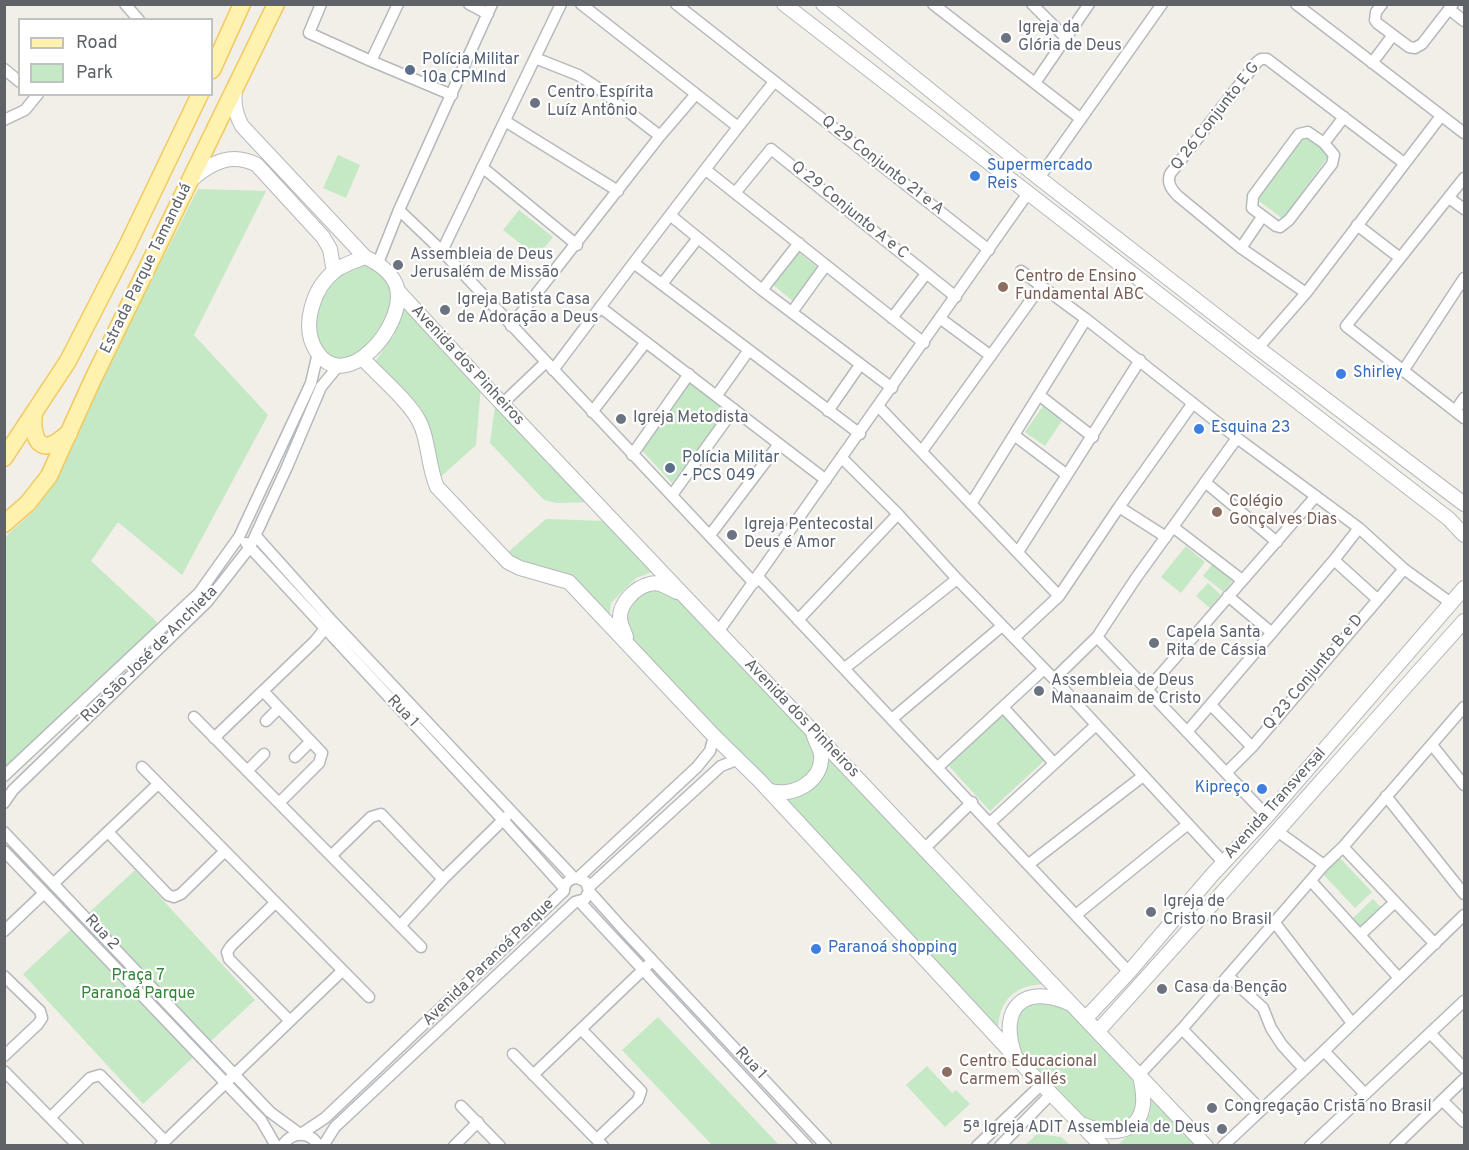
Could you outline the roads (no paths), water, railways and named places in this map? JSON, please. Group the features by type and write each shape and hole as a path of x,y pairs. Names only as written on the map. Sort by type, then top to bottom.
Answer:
{"main road":[{"path":"213,65 217,47 242,4"},
{"name":"Estrada Parque Tamanduá","path":"4,524 28,503 49,476 276,4"},
{"name":"Estrada Parque Tamanduá","path":"4,458 10,439 34,413 68,361 197,97"},
{"path":"34,413 32,429 36,439 45,445 52,444 69,433"}],"street":[{"path":"125,4 137,18"},
{"path":"321,4 309,33 452,95"},
{"path":"371,61 398,4"},
{"path":"371,260 399,210 490,9 469,4"},
{"path":"442,251 561,4"},
{"path":"581,4 738,127"},
{"name":"Q 29 Conjunto 21 e A","path":"676,4 990,250"},
{"path":"784,4 1440,512 1464,535"},
{"path":"823,4 1096,223 1464,504"},
{"path":"933,4 1082,119"},
{"path":"1032,4 1066,38"},
{"path":"1035,83 1089,4"},
{"path":"1039,178 1162,4"},
{"path":"1382,4 1376,12 1375,20 1393,35 1415,48 1422,44 1451,7 1464,21"},
{"path":"1297,5 1441,116 1464,131"},
{"path":"1371,63 1393,35"},
{"path":"535,58 578,75 660,136"},
{"name":"Q 26 Conjunto E G","path":"1241,248 1178,196 1172,190 1168,180 1170,174 1257,62 1266,58 1344,117"},
{"path":"4,69 18,80"},
{"path":"502,404 550,366 600,307 774,82"},
{"path":"236,87 233,100 237,118 242,126 371,260 388,273 398,291 394,317 379,344 363,358 349,364 339,365 327,361 318,353 312,340 311,312 317,292 334,272 348,263 371,260"},
{"path":"511,326 660,136 696,94"},
{"path":"4,120 25,110 36,96"},
{"path":"1258,348 1306,293 1441,116"},
{"path":"1324,143 1344,117 1404,163"},
{"path":"505,121 618,191"},
{"path":"1308,132 1324,143 1334,155 1332,164 1289,220 1280,226 1262,217 1252,208 1250,205 1252,196 1299,134 1308,132"},
{"name":"Q 29 Conjunto A e C","path":"735,193 771,149 956,297"},
{"path":"189,182 206,167 224,159 246,159 257,165 323,237 330,249 334,272"},
{"path":"482,167 577,244"},
{"path":"706,170 924,343"},
{"path":"1464,178 1346,326 1460,415 1464,398"},
{"path":"718,632 990,250 1028,193"},
{"path":"1449,198 1464,209"},
{"path":"399,210 442,251 632,455 893,718 1129,972"},
{"path":"670,215 762,290 892,388"},
{"path":"1262,217 1241,248 1306,293"},
{"path":"1084,236 1090,236 1097,231 1096,223"},
{"path":"1357,225 1400,258"},
{"path":"663,284 698,238"},
{"path":"1108,254 1109,243 1118,240"},
{"path":"762,290 799,243"},
{"path":"635,264 860,434"},
{"path":"792,312 826,265"},
{"path":"1021,271 1140,360 1237,438 1359,528 1404,569 1451,603"},
{"path":"892,318 926,273"},
{"path":"1402,371 1464,278"},
{"path":"922,451 1041,286"},
{"name":"Avenida dos Pinheiros","path":"398,291 502,404 1206,1146"},
{"path":"600,307 826,480"},
{"path":"941,319 991,356"},
{"path":"971,504 1086,319"},
{"path":"1229,348 1241,342 1242,335"},
{"path":"592,412 646,342"},
{"path":"717,395 749,350"},
{"name":"Rua São José de Anchieta","path":"4,776 199,593 239,537 311,383 318,353"},
{"path":"363,358 413,412 421,424 431,475 437,487 508,562 520,568 569,582 714,736 760,781 1016,1057 1102,1146"},
{"path":"1018,552 1140,360"},
{"path":"828,411 860,364"},
{"name":"Rua São José de Anchieta","path":"4,803 13,790 207,602 256,536 321,387 339,365"},
{"path":"632,455 689,374"},
{"path":"1285,391 1292,380 1303,382"},
{"path":"1038,395 1093,437"},
{"path":"1014,638 1059,596 1119,507 1197,406"},
{"path":"879,407 1059,596"},
{"path":"672,495 734,409"},
{"path":"1014,435 1067,475"},
{"path":"1054,679 1097,638 1136,578 1237,438"},
{"path":"710,535 779,444"},
{"path":"842,459 898,514 1224,863"},
{"path":"1205,482 1277,542"},
{"path":"1148,689 1316,496"},
{"path":"1119,507 1166,537"},
{"path":"798,620 898,514"},
{"path":"1173,527 1242,580"},
{"path":"1187,732 1334,561 1359,528"},
{"name":"Rua 1","path":"256,536 329,625 564,890 568,899 577,902 644,969 807,1146"},
{"name":"Rua 1","path":"239,537 329,625 576,878 583,879 589,889 653,961 826,1146"},
{"path":"1334,561 1377,599"},
{"name":"Q 23 Conjunto B e D","path":"1226,773 1252,747 1404,569"},
{"path":"845,668 957,579"},
{"path":"630,645 621,626 620,616 626,600 633,593 650,583 664,585 685,596"},
{"name":"Avenida Transversal","path":"1086,1018 1267,816 1464,588"},
{"path":"1228,596 1272,633"},
{"name":"Avenida Transversal","path":"1098,1031 1208,911 1464,621"},
{"path":"214,738 329,625"},
{"path":"893,718 1002,626"},
{"path":"1097,638 1267,816"},
{"path":"938,767 1044,669"},
{"path":"1382,682 1381,688 1384,693 1389,696 1398,695"},
{"path":"262,692 322,753 322,760 279,803"},
{"path":"1367,702 1375,702 1381,713"},
{"path":"1211,705 1252,747"},
{"path":"1003,707 1053,762"},
{"path":"1080,1123 1108,1132 1121,1131 1132,1125 1140,1116 1143,1104 1139,1075 1182,1029 1324,865 1343,847 1464,707"},
{"path":"266,721 279,708"},
{"path":"194,717 421,947"},
{"path":"991,822 1053,762 1095,726"},
{"path":"760,781 769,791 783,794 792,793 803,787 814,777 821,753 811,729"},
{"name":"Avenida Paranoá Parque","path":"282,1146 289,1137 301,1134 325,1118 564,890 566,883 576,878 697,767 708,756 714,736"},
{"path":"296,757 311,741"},
{"path":"1432,745 1464,785"},
{"path":"247,771 264,754"},
{"path":"577,902 585,899 589,889 720,766 739,759"},
{"path":"141,767 369,998"},
{"path":"1029,864 1143,776"},
{"path":"4,931 42,891 158,784"},
{"path":"1386,796 1464,894"},
{"path":"924,849 972,802"},
{"path":"400,926 443,879 512,811"},
{"path":"331,856 371,817 378,814 384,816 443,879"},
{"path":"1077,914 1188,824"},
{"path":"1277,831 1324,865"},
{"name":"Rua 2","path":"4,832 270,1112 301,1134"},
{"path":"108,832 168,895 174,897 181,894 225,851"},
{"path":"1343,847 1435,944"},
{"name":"Rua 2","path":"4,851 261,1120 276,1146"},
{"path":"1212,875 1209,886 1215,893 1227,888"},
{"path":"1311,881 1399,978"},
{"path":"1191,900 1197,896 1201,897 1206,902 1208,911"},
{"name":"Avenida Paranoá Parque","path":"301,1134 311,1136 321,1146 335,1127 577,902"},
{"path":"1360,935 1395,902"},
{"path":"275,903 227,952 229,958 290,1021"},
{"path":"1223,1146 1464,915"},
{"path":"1275,923 1352,1023"},
{"path":"533,1075 653,961"},
{"path":"51,1117 90,1078 100,1075 163,1143 342,971"},
{"path":"4,976 40,1011 42,1018 4,1056"},
{"path":"1228,976 1263,1008 1271,1028 1282,1045 1304,1069"},
{"path":"1016,1057 1009,1037 1008,1023 1012,1012 1020,1003 1031,996 1044,995 1074,1005"},
{"path":"1310,1146 1464,1000"},
{"path":"513,1054 600,1142 638,1100 641,1091 582,1029"},
{"path":"1182,1029 1261,1110"},
{"path":"1430,1033 1464,1068"},
{"path":"1324,1051 1365,1094"},
{"path":"4,1071 78,1146"},
{"path":"1395,1146 1464,1079"},
{"path":"977,1146 1047,1089"},
{"path":"1000,1146 1047,1089"},
{"path":"1443,1101 1464,1122"},
{"path":"461,1106 500,1146"},
{"path":"453,1146 478,1122"}],"place":[{"name":"Igreja da Glória de Deus","path":"1006,38"},
{"name":"Polícia Militar 10a CPMInd","path":"410,70"},
{"name":"Centro Espírita Luíz Antônio","path":"535,103"},
{"name":"Supermercado Reis","path":"975,176"},
{"name":"Assembleia de Deus Jerusalém de Missão","path":"398,265"},
{"name":"Centro de Ensino Fundamental ABC","path":"1003,287"},
{"name":"Igreja Batista Casa de Adoração a Deus","path":"445,310"},
{"name":"Shirley","path":"1341,374"},
{"name":"Igreja Metodista","path":"621,419"},
{"name":"Esquina 23","path":"1199,429"},
{"name":"Polícia Militar - PCS 049","path":"670,468"},
{"name":"Colégio Gonçalves Dias","path":"1217,512"},
{"name":"Igreja Pentecostal Deus é Amor","path":"732,535"},
{"name":"Capela Santa Rita de Cássia","path":"1154,643"},
{"name":"Assembleia de Deus Manaanaim de Cristo","path":"1039,691"},
{"name":"Kipreço","path":"1262,789"},
{"name":"Igreja de Cristo no Brasil","path":"1151,912"},
{"name":"Paranoá shopping","path":"816,949"},
{"name":"Casa da Benção","path":"1162,989"},
{"name":"Centro Educacional Carmem Sallés","path":"947,1072"},
{"name":"Congregação Cristã no Brasil","path":"1212,1108"},
{"name":"5ª Igreja ADIT Assembleia de Deus","path":"1222,1129"}],"park label":[{"name":"Praça 7 Paranoá Parque","path":"138,986"}]}
